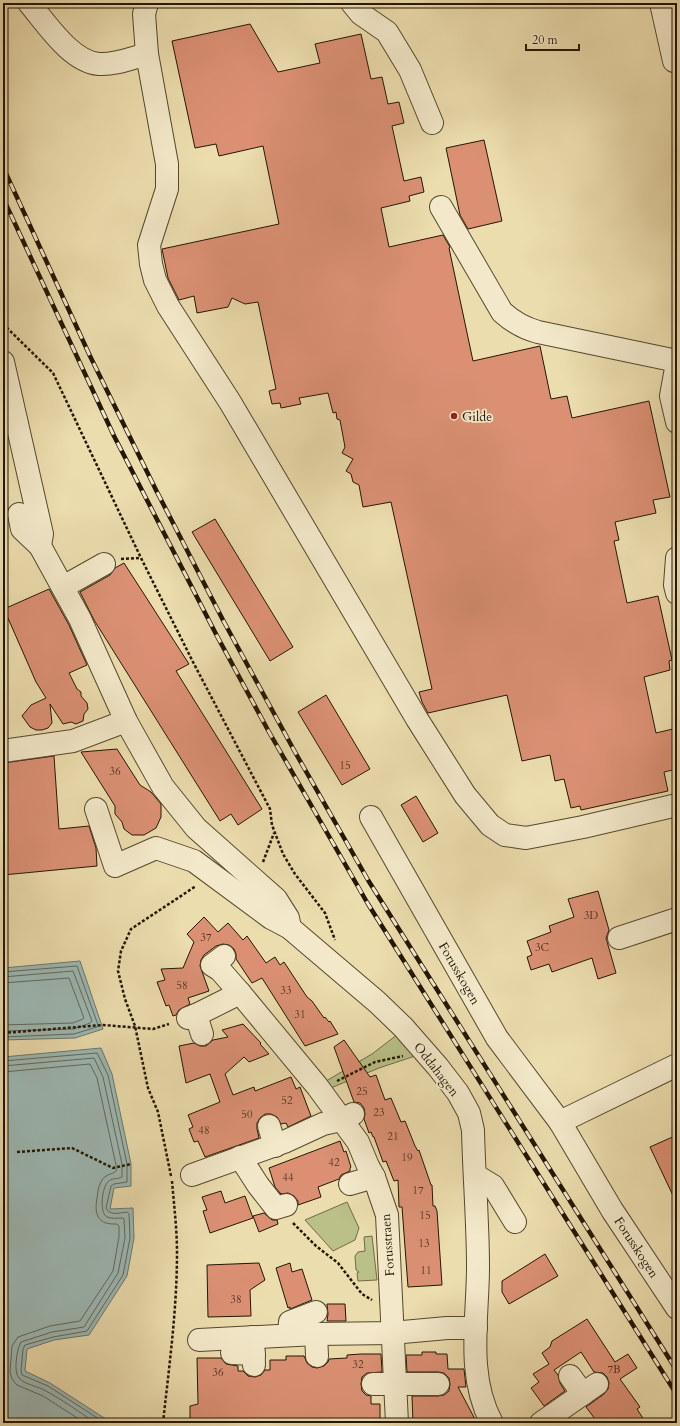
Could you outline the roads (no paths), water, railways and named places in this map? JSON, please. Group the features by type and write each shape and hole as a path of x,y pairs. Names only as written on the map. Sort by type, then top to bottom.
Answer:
{"street":[{"path":"29,3 67,47 81,58 89,62 106,64 147,54"},
{"path":"147,3 144,14 147,54 167,164 167,189 150,245 151,264 155,280 168,306 230,402 417,719 465,795 490,825 505,835 526,838 583,827 677,805"},
{"path":"352,3 361,14 387,32 410,70 432,122"},
{"path":"661,3 674,61"},
{"path":"441,207 502,312 515,324 525,329 677,362 671,396 677,422"},
{"path":"3,362 8,405 42,534 40,546"},
{"path":"19,514 22,529 40,546"},
{"name":"Oddahagen","path":"40,546 80,619 126,721 163,787 192,823 276,899 288,918 290,928 377,1002 403,1027 458,1093 469,1113 473,1130 478,1268 476,1358 478,1382 488,1416 492,1423"},
{"path":"677,558 675,585 677,593"},
{"path":"63,587 104,564"},
{"path":"3,751 73,741 126,721"},
{"path":"96,809 115,866 156,848 194,861 271,918 290,928"},
{"name":"Forusskogen","path":"371,817 497,1038 560,1122 612,1210 677,1308"},
{"path":"619,938 677,919"},
{"name":"Forusstraen","path":"222,963 274,1026 286,1048 310,1068 331,1106 364,1139 393,1212 395,1267 391,1310 395,1384 390,1422"},
{"path":"202,1013 250,997"},
{"path":"560,1122 677,1065"},
{"path":"192,1175 235,1155 331,1106"},
{"path":"235,1155 258,1185 257,1198 274,1207"},
{"path":"475,1175 493,1186 515,1222"},
{"path":"350,1184 379,1176"},
{"path":"289,1335 290,1322 316,1312"},
{"path":"232,1353 254,1352 289,1335 317,1345 392,1333 447,1328 476,1328"},
{"path":"199,1340 254,1352"},
{"path":"541,1423 590,1389 570,1376"},
{"path":"373,1384 438,1384"}],"water":[{"path":"80,961 103,1029 75,1038 3,1040 3,968"},
{"path":"101,1048 112,1074 131,1164 131,1186 114,1188 110,1209 133,1208 134,1238 127,1276 89,1335 54,1340 27,1349 25,1371 50,1383 112,1423 3,1423 3,1057"}],"railway":[{"path":"3,167 90,356 156,490 224,622 295,752 368,880 677,1371"},
{"path":"3,198 114,436 217,636 269,732 368,904 677,1395"}],"place":[{"name":"Gilde","path":"454,416"}]}
